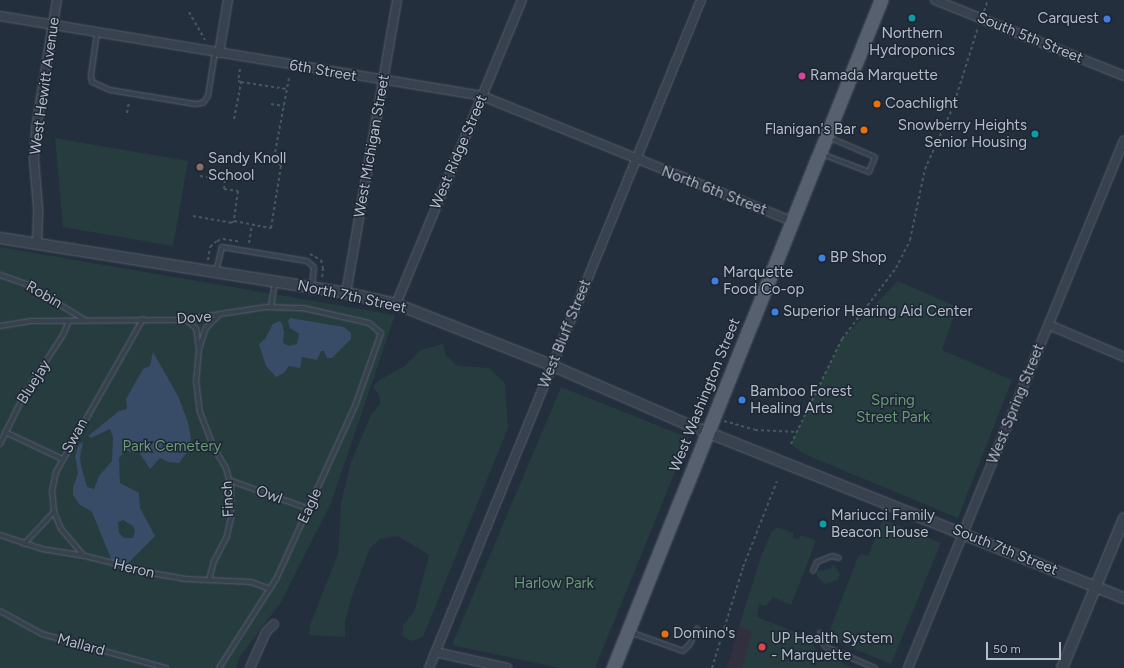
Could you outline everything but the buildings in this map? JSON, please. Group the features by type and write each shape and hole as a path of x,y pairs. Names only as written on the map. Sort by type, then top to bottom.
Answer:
{"main road":[{"name":"West Washington Street","path":"613,668 881,0"}],"street":[{"name":"West Hewitt Avenue","path":"36,244 38,208 34,159 36,129 54,26 57,0"},
{"path":"217,53 228,0"},
{"name":"West Michigan Street","path":"346,293 397,0"},
{"name":"West Ridge Street","path":"396,304 522,0"},
{"name":"West Bluff Street","path":"429,668 701,0"},
{"name":"South 5th Street","path":"935,0 1124,76"},
{"name":"6th Street","path":"0,16 383,81 482,96 636,160"},
{"name":"West Spring Street","path":"908,668 1124,140"},
{"name":"North 6th Street","path":"636,160 792,221"},
{"name":"North 7th Street","path":"0,238 312,287 396,304 553,366 707,432"},
{"path":"1049,325 1124,357"},
{"name":"South 7th Street","path":"707,432 1124,598"},
{"path":"1062,668 1124,518"},
{"path":"250,668 260,644 274,624"},
{"path":"435,652 507,668"}],"lane":[{"path":"97,33 90,75 92,82 104,88 195,104 202,102 208,96 217,53"},
{"path":"819,153 869,172 876,157 826,136"},
{"path":"216,272 220,249 224,247 309,262 314,267 312,287"},
{"name":"Robin","path":"0,274 26,284 86,320"},
{"path":"271,307 275,282"},
{"name":"Dove","path":"0,326 33,321 143,319 186,320 217,317 271,307 302,308 370,323 381,333"},
{"name":"Finch","path":"209,580 214,561 227,536 231,518 229,480 200,412 196,381 199,349 206,328 217,317"},
{"name":"Swan","path":"85,556 61,529 54,512 52,491 56,472 62,459 143,319"},
{"name":"Finch","path":"186,320 196,328 199,349"},
{"name":"Bluejay","path":"0,444 24,393 63,336 69,321"},
{"name":"Eagle","path":"219,668 270,589 309,509 355,406 381,333"},
{"path":"5,432 62,459"},
{"name":"Owl","path":"229,480 309,509"},
{"path":"24,544 54,512"},
{"name":"Heron","path":"0,535 24,544 85,556 157,574 209,580 251,582 270,589"},
{"path":"813,571 817,562 832,556 838,558"},
{"name":"Mallard","path":"0,611 42,634 166,668"},
{"path":"628,631 683,651 690,644 697,628"},
{"path":"820,633 821,641 826,647 875,668"}],"path":[{"path":"791,444 842,339 896,268 910,240 925,169 953,107 988,0"},
{"path":"189,12 205,40"},
{"path":"234,120 241,82 238,81 240,70"},
{"path":"193,216 231,223 234,221 271,228 281,166 274,158 288,78"},
{"path":"241,82 286,89"},
{"path":"127,113 128,102"},
{"path":"271,104 284,106"},
{"path":"200,176 225,180 224,189 238,191 234,221"},
{"path":"249,243 252,225"},
{"path":"726,422 755,430 796,432"},
{"path":"712,668 743,567 777,481"}],"shaded area":[{"name":"UP Health System - Marquette","path":"739,626 845,668 727,668"}],"green space":[{"path":"55,138 188,161 173,246 63,227"},
{"name":"Park Cemetery","path":"0,247 395,315 331,503 281,602 239,658 236,668 0,668"},
{"name":"Spring Street Park","path":"898,281 957,307 942,350 1012,380 958,518 804,454 791,444 842,339"},
{"path":"443,344 446,356 458,366 489,368 505,383 508,428 423,637 412,641 402,636 403,625 414,612 429,555 398,536 380,539 370,548 352,596 345,621 345,637 309,635 310,625 338,554 341,503 351,462 371,415 380,404 379,395 373,387 379,380 405,366 421,350"},
{"name":"Harlow Park","path":"561,387 689,438 595,668 559,668 452,645"},
{"path":"883,519 941,543 891,664 833,640 829,632 858,557 862,554 868,556"},
{"path":"778,527 793,533 793,538 798,539 801,535 815,540 813,549 791,605 773,597 766,606 759,604 757,617 808,637 818,652 854,668 742,668 752,632 739,626 762,554 772,531"},
{"path":"831,564 836,567 840,575 838,580 824,584 817,576 817,572 821,569 822,571 832,568"}],"water":[{"path":"290,318 344,327 351,333 351,339 332,358 327,358 324,351 321,351 317,360 302,357 300,368 289,366 284,373 276,377 266,366 259,344 265,339 273,324 279,321 282,323 284,333 283,343 289,346 297,344 299,334 290,328 288,321"},
{"path":"153,352 178,396 188,422 192,445 179,463 169,462 160,458 150,469 139,452 133,453 126,450 119,458 120,483 139,493 140,508 155,536 125,566 112,561 92,512 79,504 73,495 73,488 78,473 75,456 79,444 83,442 80,457 81,466 87,487 94,489 99,476 112,461 113,437 110,429 91,438 88,436 119,411 127,409 126,399 143,369 150,366","holes":["123,520 133,526 135,530 133,538 124,538 119,533 118,522"]}],"place":[{"name":"Northern Hydroponics","path":"912,18"},
{"name":"Carquest","path":"1107,19"},
{"name":"Ramada Marquette","path":"802,76"},
{"name":"Coachlight","path":"877,104"},
{"name":"Flanigan's Bar","path":"864,130"},
{"name":"Snowberry Heights Senior Housing","path":"1035,134"},
{"name":"Sandy Knoll School","path":"200,167"},
{"name":"BP Shop","path":"822,258"},
{"name":"Marquette Food Co-op","path":"715,281"},
{"name":"Superior Hearing Aid Center","path":"775,312"},
{"name":"Bamboo Forest Healing Arts","path":"742,400"},
{"name":"Mariucci Family Beacon House","path":"823,524"},
{"name":"Domino's","path":"665,634"},
{"name":"UP Health System - Marquette","path":"762,647"}]}
